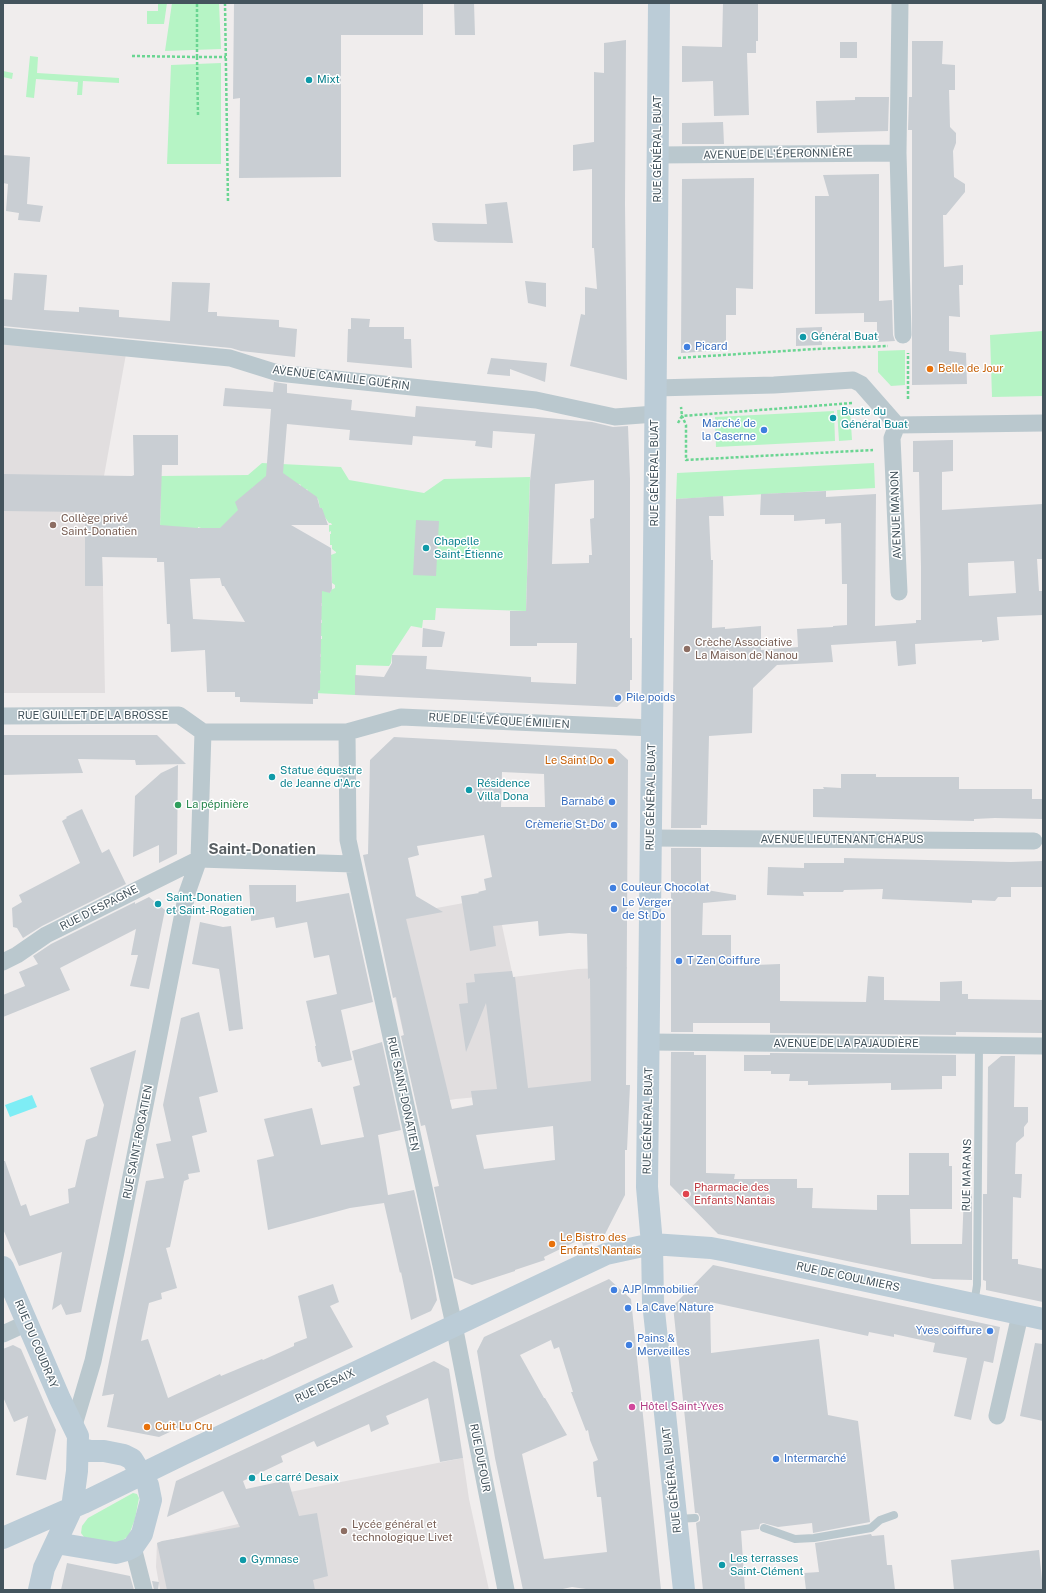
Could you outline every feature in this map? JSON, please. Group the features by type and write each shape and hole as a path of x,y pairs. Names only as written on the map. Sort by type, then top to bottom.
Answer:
{"street":[{"name":"RUE GÉNÉRAL BUAT","path":"659,3 647,1188 652,1244 653,1302 686,1518 684,1590"},
{"path":"900,3 898,153 901,342"},
{"name":"AVENUE DE L'ÉPERONNIÈRE","path":"658,155 898,153"},
{"name":"AVENUE CAMILLE GUÉRIN","path":"3,336 230,358 278,373 536,400 616,417 655,414"},
{"path":"655,388 774,385 853,380 860,384 875,400 895,431 1043,423"},
{"name":"AVENUE MANON","path":"895,431 899,592"},
{"name":"RUE GUILLET DE LA BROSSE","path":"3,716 179,715 203,732"},
{"name":"RUE DE L'ÉVÊQUE ÉMILIEN","path":"203,732 347,732 401,716 652,728"},
{"name":"RUE SAINT-ROGATIEN","path":"74,1425 93,1361 187,893 199,859 203,732"},
{"name":"RUE SAINT-DONATIEN","path":"347,732 348,840 454,1325"},
{"name":"AVENUE LIEUTENANT CHAPUS","path":"651,838 1034,841"},
{"path":"199,859 353,864"},
{"name":"RUE D'ESPAGNE","path":"3,962 17,956 46,935 199,859"},
{"name":"AVENUE DE LA PAJAUDIÈRE","path":"649,1042 1043,1046"},
{"name":"RUE DESAIX","path":"3,1538 72,1508 606,1254 652,1244"},
{"name":"RUE DE COULMIERS","path":"652,1244 726,1250 1043,1320"},
{"name":"RUE DU COUDRAY","path":"3,1267 60,1399 74,1425 78,1436 72,1508 44,1568 39,1590"},
{"path":"997,1416 1020,1315"},
{"path":"3,1334 27,1323"},
{"name":"RUE DUFOUR","path":"454,1325 506,1590"},
{"path":"56,1543 116,1553 128,1550 142,1534 151,1500 148,1484 135,1462 124,1455 78,1448"},
{"path":"133,1546 144,1590"}],"lane":[{"name":"RUE MARANS","path":"974,1305 977,1285 979,1045"},
{"path":"764,1528 795,1539 814,1538 871,1528 880,1520 894,1515"}],"path":[{"path":"197,3 198,115"},
{"path":"224,3 228,202"},
{"path":"132,56 226,57"},
{"path":"680,387 678,358 901,342 908,400"},
{"path":"875,400 682,416 686,425 686,460 873,450 895,431"}],"shaded area":[{"name":"Collège privé Saint-Donatien","path":"3,341 126,354 104,476 102,538 105,693 3,693"},
{"path":"496,897 513,977 578,969 627,967 595,1086 456,1099 420,1105 377,919"},
{"name":"Lycée général et technologique Livet","path":"463,1458 469,1499 489,1590 160,1590 156,1567 157,1543 238,1524 285,1493"}],"green space":[{"path":"158,3 167,3 164,24 147,24 147,11 158,11"},
{"path":"172,3 219,3 221,49 165,51"},
{"path":"30,56 38,57 37,73 119,78 119,83 83,81 82,95 77,95 78,82 36,79 34,98 26,97"},
{"path":"221,63 221,164 167,164 171,65"},
{"path":"3,71 13,73 12,79 3,77"},
{"path":"1043,331 1043,396 992,397 990,335"},
{"path":"905,350 905,385 891,386 878,372 878,351"},
{"path":"850,409 852,440 839,441 837,410"},
{"path":"834,411 835,441 716,447 715,417"},
{"path":"262,463 341,467 349,480 424,493 444,479 530,477 526,611 436,608 435,620 423,620 422,628 411,626 392,655 389,666 356,665 355,695 315,693 321,671 318,670 318,657 321,657 321,654 318,653 319,639 322,639 322,636 319,636 319,623 322,623 322,620 319,619 319,606 322,606 322,603 320,603 319,587 330,593 331,590 335,588 335,585 332,583 331,555 336,553 332,549 332,545 330,545 331,531 329,532 329,525 332,525 320,510 323,509 320,508 318,499 306,492 308,490 301,488 301,485 299,484 253,487 239,514 219,530 218,528 215,528 201,530 201,528 198,527 198,530 160,529 161,476 248,475"},
{"path":"874,463 875,488 676,499 677,473"},
{"path":"133,1493 137,1494 139,1498 135,1519 129,1535 122,1541 112,1543 84,1537 81,1533 82,1526 88,1518"}],"water":[{"path":"32,1095 37,1107 10,1117 5,1105"}],"building":[{"name":"Mixt","path":"234,3 423,3 423,35 341,35 341,177 239,178 240,98 233,99"},
{"path":"454,3 474,3 475,35 455,35"},
{"path":"723,3 758,3 758,41 756,41 756,53 747,53 749,115 714,116 713,81 682,82 682,46 722,47"},
{"path":"626,40 625,204 627,380 570,366 581,314 585,315 585,287 597,289 594,248 592,248 592,169 573,171 573,145 594,142 594,72 604,73 604,43"},
{"path":"912,41 943,41 942,64 955,65 955,90 949,90 950,127 956,133 956,143 953,151 954,177 965,184 965,192 946,215 943,215 944,267 963,265 963,285 959,285 960,317 949,316 949,351 966,353 967,384 912,385 912,130 908,130 909,97 912,97"},
{"path":"840,42 857,42 857,58 840,58"},
{"path":"855,97 889,97 888,131 817,133 816,101 855,100"},
{"path":"723,122 724,144 682,144 682,123"},
{"path":"3,155 30,157 27,204 43,206 40,222 18,220 19,213 6,211 8,184 3,183"},
{"path":"879,174 879,301 892,300 893,335 895,341 877,342 877,322 864,322 864,313 815,314 815,196 829,196 823,175"},
{"path":"754,178 753,289 736,288 736,315 726,315 726,350 681,353 682,179"},
{"path":"507,202 513,243 438,242 434,240 432,223 487,224 485,204"},
{"path":"14,273 47,275 44,310 79,312 79,307 119,310 119,317 170,321 172,282 210,283 208,312 217,312 217,316 279,320 279,327 297,329 295,357 241,351 231,348 3,326 3,299 12,300"},
{"path":"525,281 546,283 546,307 528,303"},
{"path":"351,318 370,319 369,327 404,327 404,339 411,339 412,368 347,362 348,329 351,329"},
{"path":"822,327 822,345 796,346 796,328"},
{"path":"491,358 547,363 545,382 510,369 510,376 487,374"},
{"path":"274,382 287,384 287,393 352,400 351,410 415,417 416,406 592,422 613,427 628,426 630,479 630,638 632,638 632,680 630,680 630,695 617,707 355,695 355,675 384,677 392,663 392,655 427,656 426,669 531,677 531,682 576,684 577,643 537,643 537,646 510,646 510,611 526,611 530,481 535,434 493,431 492,448 475,446 476,441 413,436 412,445 349,440 350,430 287,424 283,473 317,497 320,508 322,508 328,525 291,525 331,548 332,589 330,593 322,591 320,690 318,691 318,699 313,699 313,704 240,702 240,697 235,697 235,692 207,692 205,650 171,652 170,624 167,624 164,562 157,562 157,558 102,557 103,586 85,586 85,512 3,511 3,474 132,476 134,475 133,435 178,435 178,465 162,465 160,525 220,528 238,510 235,502 266,476 271,409 223,406 225,388 273,392","holes":["594,480 594,518 590,519 592,555 589,555 589,563 552,564 555,484","220,578 222,586 224,586 245,622 193,619 190,579"]},
{"path":"953,440 953,471 942,472 942,510 1043,504 1043,559 1037,559 1039,591 1043,591 1043,615 997,617 999,640 915,644 916,664 898,666 896,641 831,645 833,662 777,665 753,688 752,733 709,736 707,825 701,825 701,828 671,828 676,499 723,496 724,516 709,516 711,560 713,560 712,628 725,627 725,629 761,626 761,650 798,647 797,629 847,625 847,584 842,584 841,523 825,524 825,519 794,521 794,515 760,515 761,494 826,491 826,497 876,494 875,626 916,623 916,620 921,620 921,567 919,472 913,472 913,441","holes":["1014,561 1016,593 969,596 968,563"]},
{"name":"Chapelle Saint-Étienne","path":"416,520 439,521 436,576 413,575"},
{"path":"423,628 445,632 442,647 422,647"},
{"path":"3,735 157,735 186,764 136,765 135,760 78,759 83,773 3,775"},
{"path":"394,737 616,749 628,760 626,1085 630,1085 627,1150 625,1150 625,1195 602,1240 583,1246 581,1239 544,1257 545,1260 472,1285 454,1278 434,1187 439,1186 425,1125 421,1126 401,1036 404,1035 396,997 393,998 363,855 368,854 370,760","holes":["502,772 544,774 545,807 501,807","484,835 492,877 484,879 486,890 478,892 479,893 461,896 470,951 496,946 493,926 538,921 539,936 569,933 587,934 588,979 590,978 591,1081 528,1088 515,977 513,977 512,971 474,974 475,982 466,983 468,1003 459,1004 466,1052 486,1003 497,1089 471,1091 473,1105 452,1109 406,919 443,912 416,896 408,858 419,855 417,846","553,1126 555,1160 484,1169 476,1135"]},
{"path":"178,765 177,854 159,863 159,845 133,857 135,796 161,773"},
{"path":"841,774 876,774 876,777 959,777 959,789 1032,789 1032,799 1042,799 1043,819 995,818 974,819 974,821 813,817 813,789 824,789 823,787 841,788"},
{"path":"82,809 102,853 109,849 126,884 42,926 23,938 17,928 13,927 12,908 22,902 19,895 80,863 62,821 67,818 66,817"},
{"path":"671,848 701,848 701,889 736,895 736,900 703,903 702,935 731,935 731,966 780,964 780,1001 866,1002 868,976 884,977 884,1000 940,1001 940,982 962,981 962,994 968,994 968,999 1043,1000 1043,1033 956,1032 956,1035 770,1033 770,1023 693,1023 693,1032 671,1032"},
{"path":"844,858 1011,862 1043,861 1043,887 1011,887 1011,897 998,897 995,901 972,900 972,903 882,899 883,889 844,890 843,892 803,892 804,896 767,895 768,867 804,868 804,863 844,863"},
{"path":"249,885 296,885 296,902 349,893 373,1002 341,1010 352,1060 322,1067 320,1062 318,1062 306,1001 337,994 329,955 314,958 307,922 276,928 274,917 251,921"},
{"path":"149,897 165,910 149,989 130,986 138,955 131,955 136,929 60,968 70,990 3,1017 3,995 25,986 19,972 38,964 33,956 51,944 135,902 135,904"},
{"path":"200,922 223,927 231,926 243,1029 229,1031 219,969 192,964"},
{"path":"199,1012 218,1092 199,1097 207,1132 192,1136 200,1172 188,1174 189,1179 184,1181 170,1247 166,1248 177,1288 161,1293 162,1299 149,1303 141,1341 148,1339 168,1398 220,1374 221,1376 262,1359 263,1360 294,1346 294,1343 307,1338 298,1296 333,1284 339,1302 330,1306 353,1347 159,1437 107,1427 114,1394 102,1396 146,1181 164,1178 156,1144 171,1141 163,1105 181,1018"},
{"path":"382,1042 401,1130 378,1135 388,1195 414,1190 437,1300 431,1311 411,1320 384,1203 350,1208 268,1230 257,1160 274,1156 264,1119 312,1108 321,1145 364,1137 353,1087 360,1085 352,1051"},
{"path":"136,1050 81,1312 66,1315 61,1304 52,1310 62,1252 19,1266 3,1229 3,1161 5,1161 21,1206 26,1204 30,1216 69,1203 68,1189 75,1187 86,1140 97,1136 104,1105 90,1068"},
{"path":"671,1052 694,1052 694,1055 706,1055 706,1173 735,1174 734,1179 797,1179 797,1188 813,1188 812,1208 877,1210 877,1195 909,1195 909,1153 949,1153 949,1166 952,1166 952,1209 910,1209 911,1244 962,1244 964,1194 972,1194 972,1280 933,1279 718,1234 670,1185"},
{"path":"770,1053 956,1055 956,1076 942,1076 942,1089 891,1090 891,1083 808,1085 808,1081 789,1081 790,1074 771,1074 771,1071 744,1071 744,1055 770,1055"},
{"path":"1001,1056 1015,1056 1014,1107 1028,1107 1028,1122 1024,1127 1024,1136 1016,1143 1015,1174 1022,1174 1021,1198 1013,1197 1012,1259 1018,1259 1018,1264 1043,1269 1043,1302 986,1290 986,1281 983,1280 983,1194 987,1194 988,1067"},
{"path":"713,1265 1000,1327 993,1363 984,1361 971,1420 954,1416 967,1358 933,1352 935,1343 894,1334 894,1337 869,1332 868,1336 710,1302 711,1353 819,1339 828,1415 858,1421 870,1522 813,1533 812,1523 778,1527 763,1523 760,1524 759,1529 741,1531 745,1590 703,1590 696,1523 700,1521 700,1517 698,1513 695,1513 673,1306"},
{"path":"609,1279 631,1299 661,1590 593,1590 572,1587 558,1590 523,1590 495,1458 477,1351 484,1337","holes":["551,1340 554,1349 559,1347 573,1392 571,1392 586,1431 588,1430 590,1440 598,1460 593,1462 597,1497 601,1497 607,1552 544,1559 522,1454 567,1435 520,1355"]},
{"path":"1035,1343 1043,1344 1043,1421 1020,1416"},
{"path":"13,1345 21,1349 56,1430 46,1480 16,1475 28,1416 14,1422 3,1397 3,1349"},
{"path":"434,1361 449,1369 463,1458 440,1462 428,1398 386,1416 389,1424 371,1432 369,1424 317,1447 314,1441 281,1456 283,1462 243,1481 246,1489 288,1480 299,1516 317,1513 328,1576 313,1580 315,1590 167,1590 157,1543 240,1527 223,1491 167,1517 176,1481"},
{"path":"871,1534 872,1536 884,1535 887,1565 892,1565 895,1590 806,1590 804,1573 819,1572 815,1543"},
{"path":"1039,1550 1043,1590 954,1590 951,1560"},
{"path":"67,1563 130,1576 134,1590 61,1590"},
{"path":"152,1581 159,1582 158,1590 154,1590"}],"place":[{"name":"Mixt","path":"309,80"},
{"name":"Général Buat","path":"803,337"},
{"name":"Picard","path":"687,347"},
{"name":"Belle de Jour","path":"930,369"},
{"name":"Buste du Général Buat","path":"833,418"},
{"name":"Marché de la Caserne","path":"764,430"},
{"name":"Collège privé Saint-Donatien","path":"53,525"},
{"name":"Chapelle Saint-Étienne","path":"426,548"},
{"name":"Crèche Associative La Maison de Nanou","path":"687,649"},
{"name":"Pile poids","path":"618,698"},
{"name":"Le Saint Do","path":"611,761"},
{"name":"Statue équestre de Jeanne d'Arc","path":"272,777"},
{"name":"Résidence Villa Dona","path":"469,790"},
{"name":"Barnabé","path":"612,802"},
{"name":"La pépinière","path":"178,805"},
{"name":"Crèmerie St-Do'","path":"614,825"},
{"name":"Couleur Chocolat","path":"613,888"},
{"name":"Saint-Donatien et Saint-Rogatien","path":"158,904"},
{"name":"Le Verger de St Do","path":"614,909"},
{"name":"T Zen Coiffure","path":"679,961"},
{"name":"Pharmacie des Enfants Nantais","path":"686,1194"},
{"name":"Le Bistro des Enfants Nantais","path":"552,1244"},
{"name":"AJP Immobilier","path":"614,1290"},
{"name":"La Cave Nature","path":"628,1308"},
{"name":"Yves coiffure","path":"990,1331"},
{"name":"Pains & Merveilles","path":"629,1345"},
{"name":"Hôtel Saint-Yves","path":"632,1407"},
{"name":"Cuit Lu Cru","path":"147,1427"},
{"name":"Intermarché","path":"776,1459"},
{"name":"Le carré Desaix","path":"252,1478"},
{"name":"Lycée général et technologique Livet","path":"344,1531"},
{"name":"Gymnase","path":"243,1560"},
{"name":"Les terrasses Saint-Clément","path":"722,1565"}],"district":[{"name":"Saint-Donatien","path":"262,849"}]}
